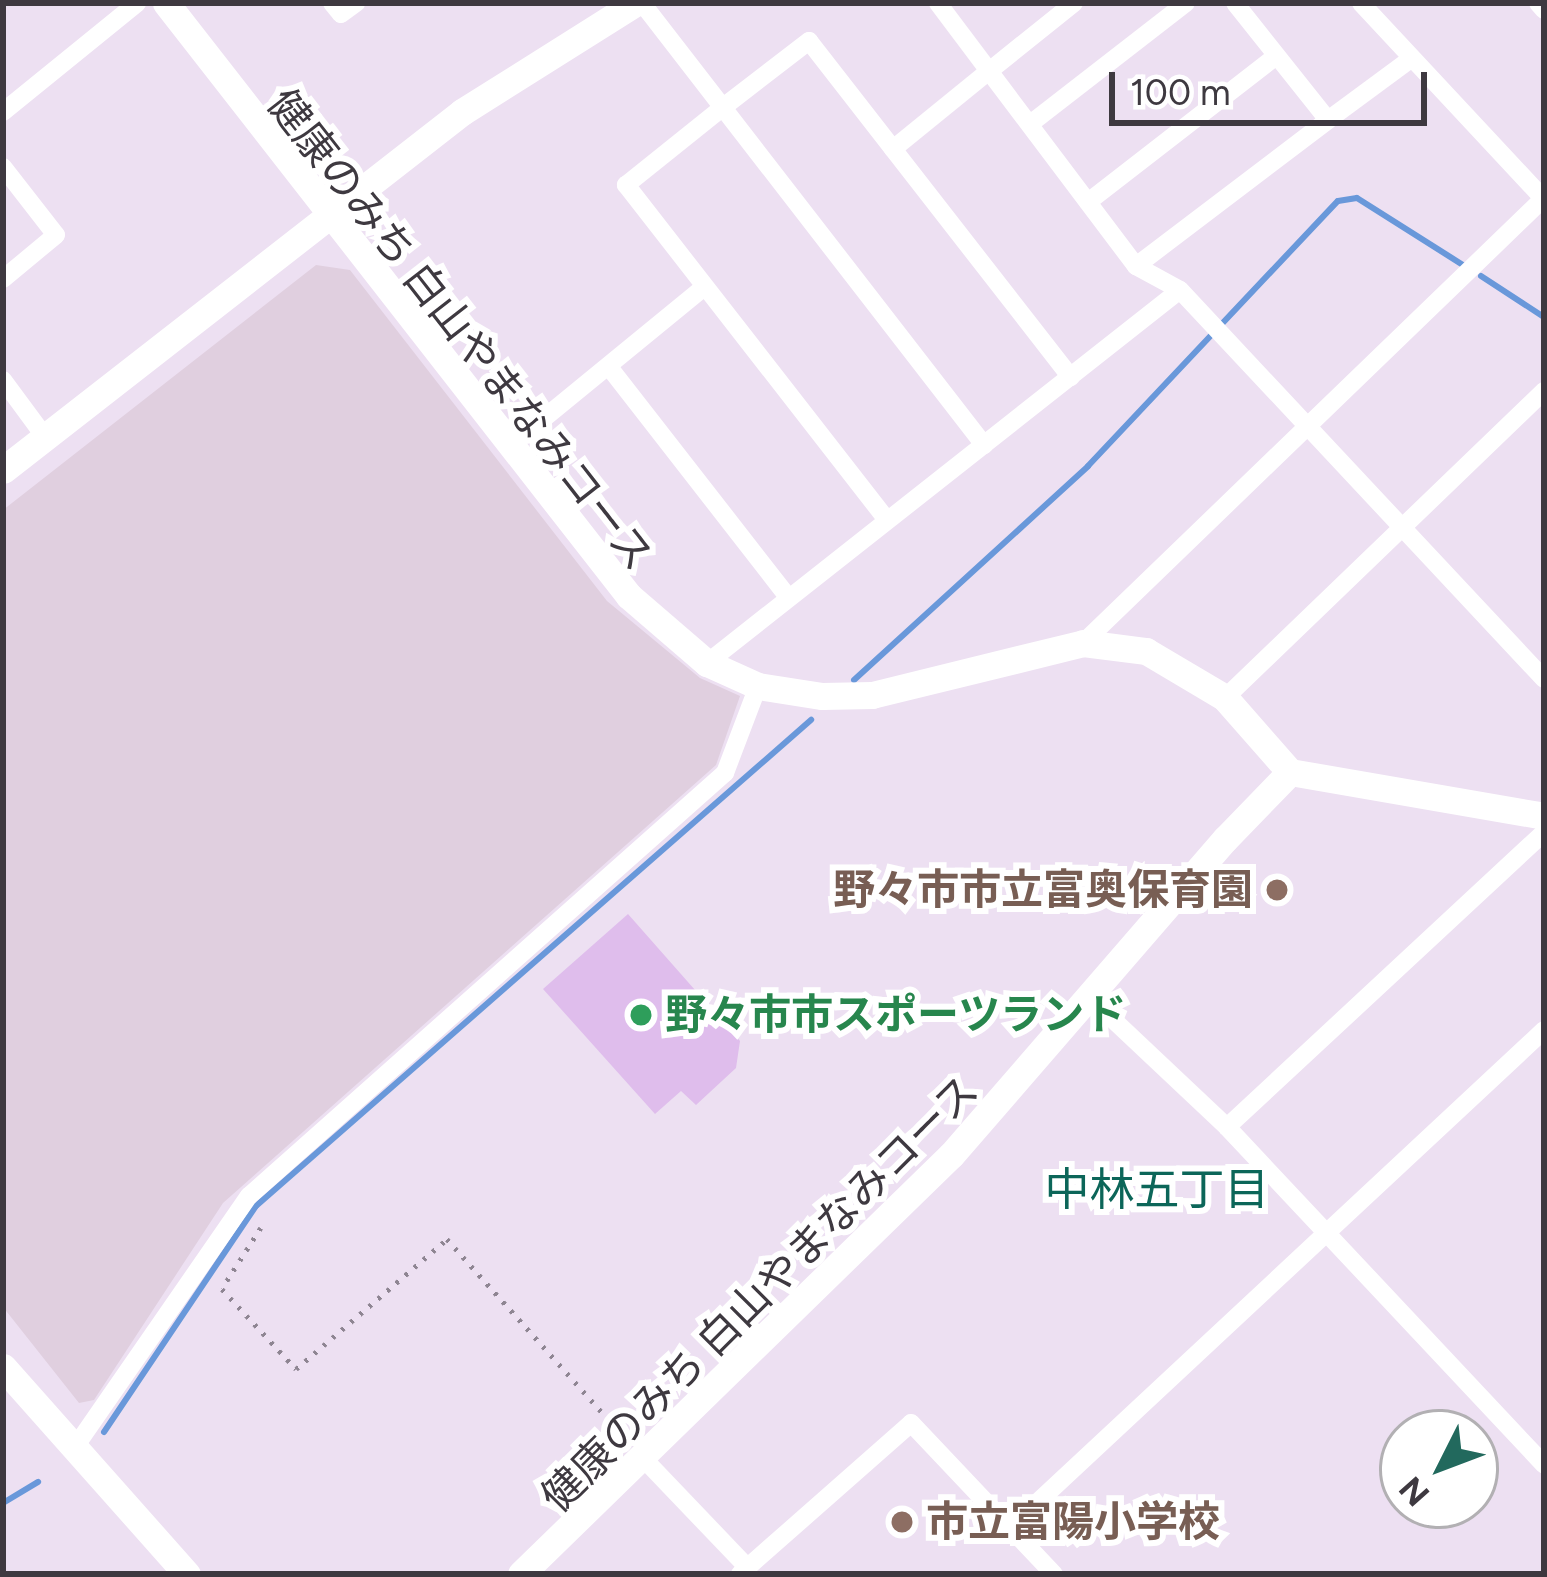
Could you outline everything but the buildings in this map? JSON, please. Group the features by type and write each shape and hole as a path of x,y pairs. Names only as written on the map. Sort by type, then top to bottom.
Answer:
{"street":[{"path":"3,112 137,3"},
{"path":"166,3 628,596 707,664 758,686 822,696 872,695 1083,644 1146,651 1225,698 1290,772 1544,816"},
{"path":"332,3 340,14 356,3"},
{"path":"3,470 462,112 638,3 984,445"},
{"path":"938,3 1136,266 1180,290 1544,679"},
{"path":"893,149 1074,3"},
{"path":"1030,124 1186,3"},
{"path":"1235,3 1328,120"},
{"path":"1083,644 1544,199 1361,3"},
{"path":"1538,3 1544,10"},
{"path":"887,520 626,185 809,40 1071,377"},
{"path":"1088,202 1276,56"},
{"path":"1136,266 1412,58"},
{"path":"3,167 56,235 3,278"},
{"path":"510,446 704,288"},
{"path":"707,664 1180,290"},
{"path":"609,368 788,597"},
{"path":"3,380 45,436"},
{"path":"1225,698 1544,391"},
{"path":"73,1450 249,1196 725,773 758,686"},
{"path":"520,1574 951,1155 1290,772"},
{"path":"1227,1126 1544,832"},
{"path":"1088,996 1227,1126 1544,1464"},
{"path":"1010,1528 1544,1030"},
{"path":"3,1366 188,1574"},
{"path":"642,1456 744,1571 911,1423 1054,1574"}],"path":[{"path":"261,1228 222,1288 296,1369 447,1239 642,1456"}],"shaded area":[{"path":"316,265 350,270 607,601 700,678 740,696 716,765 223,1203 94,1400 79,1403 3,1307 3,510"},
{"name":"野々市市スポーツランド","path":"628,914 740,1041 736,1068 696,1105 681,1091 655,1114 543,989"}],"waterway":[{"path":"854,680 1088,466 1338,201 1357,198 1466,267"},
{"path":"1481,276 1544,317"},
{"path":"104,1432 256,1206 811,720"},
{"path":"3,1503 38,1482"}],"place":[{"name":"野々市市立富奥保育園","path":"1277,890"},
{"name":"野々市市スポーツランド","path":"641,1015"},
{"name":"市立富陽小学校","path":"902,1522"}],"district":[{"name":"中林五丁目","path":"1157,1190"}]}
